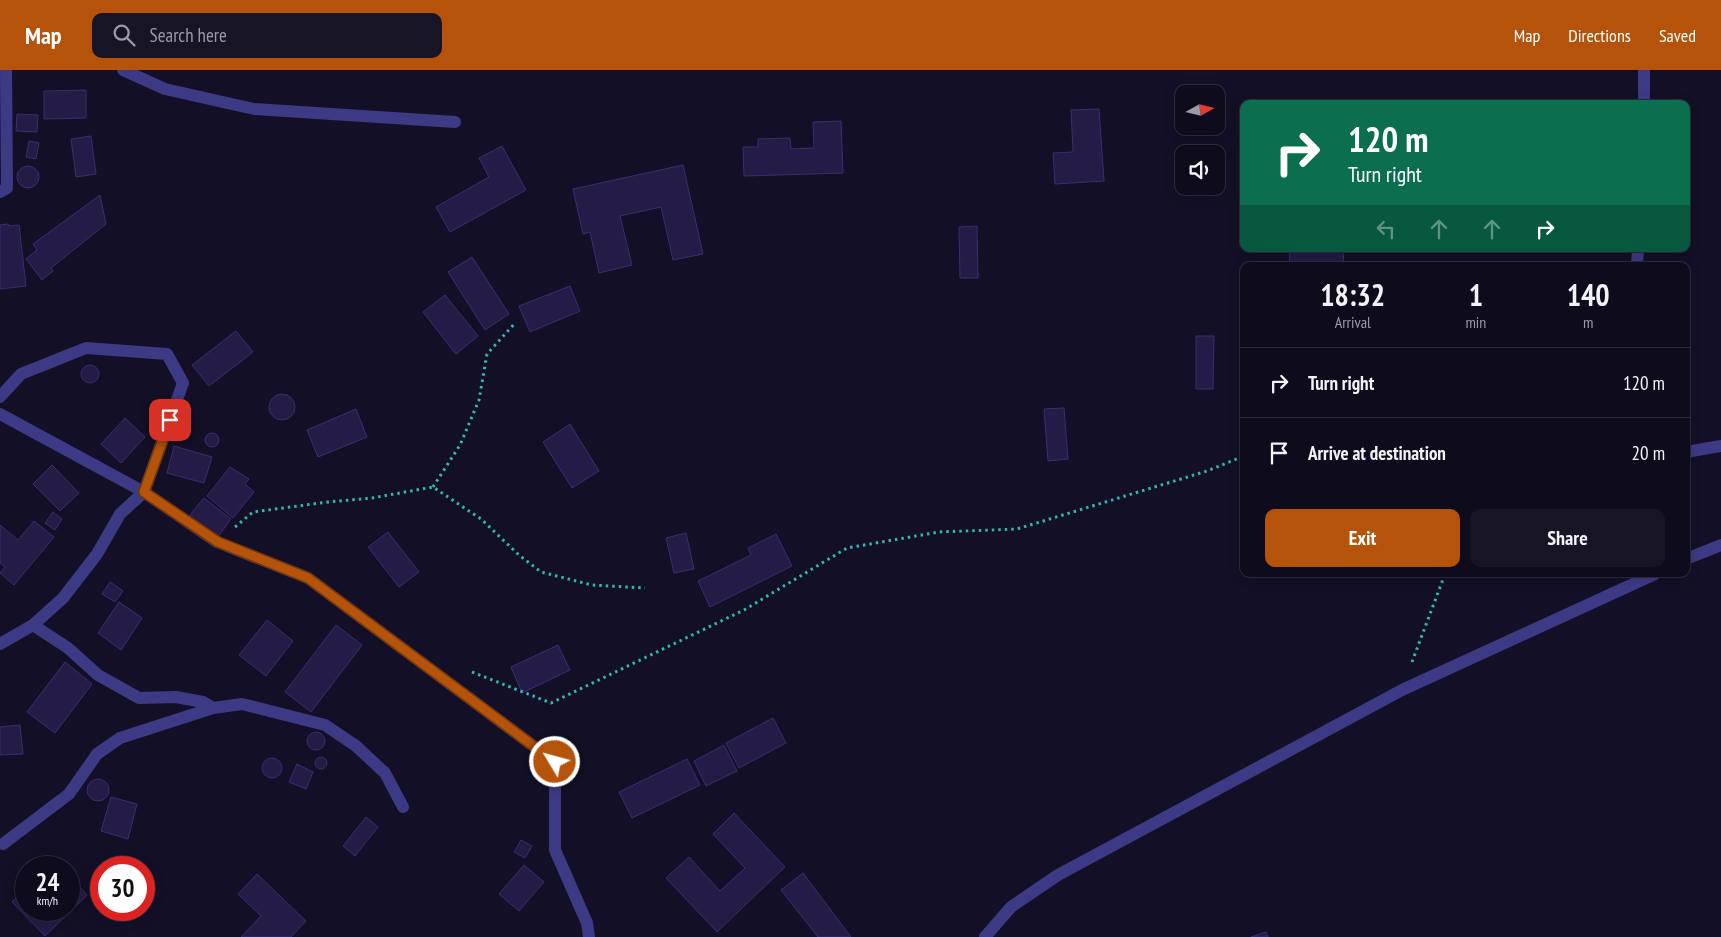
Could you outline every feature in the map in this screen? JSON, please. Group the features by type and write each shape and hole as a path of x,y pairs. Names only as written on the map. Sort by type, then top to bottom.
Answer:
{"street":[{"path":"0,192 7,188 6,70"},
{"path":"123,70 165,89 254,109 455,122"},
{"path":"1644,70 1644,100"},
{"path":"0,397 21,374 86,348 167,354 183,383 144,492 120,514 97,554 63,598 33,624 0,644"},
{"path":"0,414 144,492 218,542 308,578 555,762 555,850 588,923 589,937"},
{"path":"1690,451 1721,446"},
{"path":"1690,557 1721,545"},
{"path":"986,937 1011,907 1058,875 1402,690 1648,577"},
{"path":"33,624 68,648 98,675 139,698 176,697 203,702 214,708"},
{"path":"1,845 69,794 97,754 120,738 214,708 242,704 325,725 356,746 385,773 403,807"}],"path":[{"path":"433,487 460,445 479,400 488,354 516,322"},
{"path":"468,670 551,704 744,610 847,548 939,532 1017,529 1207,472 1240,458"},
{"path":"218,542 253,512 372,498 433,487 480,518 519,555 541,572 592,585 644,588"},
{"path":"1402,690 1444,577"}],"building":[{"path":"86,90 86,118 44,119 44,91"},
{"path":"1099,109 1104,181 1055,184 1053,153 1073,152 1071,110"},
{"path":"17,114 38,115 37,132 16,131"},
{"path":"841,121 843,173 744,176 743,147 758,147 758,139 790,138 791,149 814,148 813,122"},
{"path":"91,136 96,174 76,177 71,139"},
{"path":"29,141 39,143 36,159 26,157"},
{"path":"502,146 526,190 450,232 436,207 489,177 479,158"},
{"path":"683,165 703,254 673,260 661,207 620,216 632,265 599,273 590,232 583,234 573,189"},
{"path":"24,166 32,166 39,173 39,181 32,188 24,188 17,181 17,173"},
{"path":"100,195 106,224 51,268 53,271 42,280 26,259 37,250 33,244"},
{"path":"8,224 9,226 19,225 26,286 0,289 0,225"},
{"path":"977,226 978,278 960,278 959,227"},
{"path":"1289,252 1343,252 1344,262 1290,262"},
{"path":"472,257 509,314 485,330 448,272"},
{"path":"570,286 580,311 530,332 519,306"},
{"path":"445,295 478,336 456,354 423,312"},
{"path":"236,331 253,352 209,386 192,365"},
{"path":"1196,336 1214,336 1213,389 1196,389"},
{"path":"90,365 96,368 99,374 96,380 90,383 84,380 81,374 84,368"},
{"path":"282,394 291,398 295,407 291,416 282,420 273,416 269,407 273,398"},
{"path":"1064,408 1068,459 1048,461 1044,409"},
{"path":"356,409 367,437 318,457 307,430"},
{"path":"125,418 145,437 121,463 101,444"},
{"path":"570,424 599,471 572,488 543,442"},
{"path":"209,433 215,433 219,440 215,447 209,447 205,443 205,437"},
{"path":"174,446 212,457 204,483 167,473"},
{"path":"52,465 79,493 60,511 33,484"},
{"path":"230,467 249,479 245,484 254,492 233,518 207,496"},
{"path":"204,498 231,519 217,538 189,516"},
{"path":"53,512 62,519 55,530 45,523"},
{"path":"34,521 54,537 14,585 0,573 5,567 0,563 0,525 18,540"},
{"path":"388,532 419,572 399,587 368,547"},
{"path":"686,533 694,569 674,573 666,538"},
{"path":"776,534 792,566 710,607 698,581 751,555 748,548"},
{"path":"110,582 123,591 115,602 102,594"},
{"path":"119,602 142,618 121,650 98,633"},
{"path":"267,620 293,641 266,676 239,655"},
{"path":"336,625 362,645 311,712 285,692"},
{"path":"558,645 570,670 522,693 511,667"},
{"path":"65,662 92,684 55,733 27,712"},
{"path":"773,718 786,743 739,768 726,743"},
{"path":"20,725 23,754 0,755 0,727"},
{"path":"316,732 322,735 325,741 322,747 316,750 310,747 307,741 310,735"},
{"path":"724,745 737,771 706,786 694,761"},
{"path":"319,757 323,757 327,763 323,769 319,769 315,765 315,761"},
{"path":"272,758 279,761 282,768 279,775 272,778 265,775 262,768 265,761"},
{"path":"687,759 700,785 632,818 619,792"},
{"path":"297,764 313,772 306,789 289,782"},
{"path":"98,779 106,782 109,790 106,798 98,801 90,798 87,790 90,782"},
{"path":"111,797 137,804 128,839 101,831"},
{"path":"734,813 785,867 717,932 666,878 689,857 720,891 745,868 713,834"},
{"path":"366,817 378,827 355,856 343,846"},
{"path":"521,840 532,846 525,858 514,852"},
{"path":"524,865 544,882 519,911 499,894"},
{"path":"803,873 851,937 818,937 781,890"},
{"path":"257,874 306,921 291,937 241,937 261,916 238,894"},
{"path":"80,887 87,895 80,902"},
{"path":"30,921 60,921 45,936"},
{"path":"1266,932 1268,937 1251,937"}],"route":[{"path":"170,420 144,492 218,542 308,578 555,762"}]}
